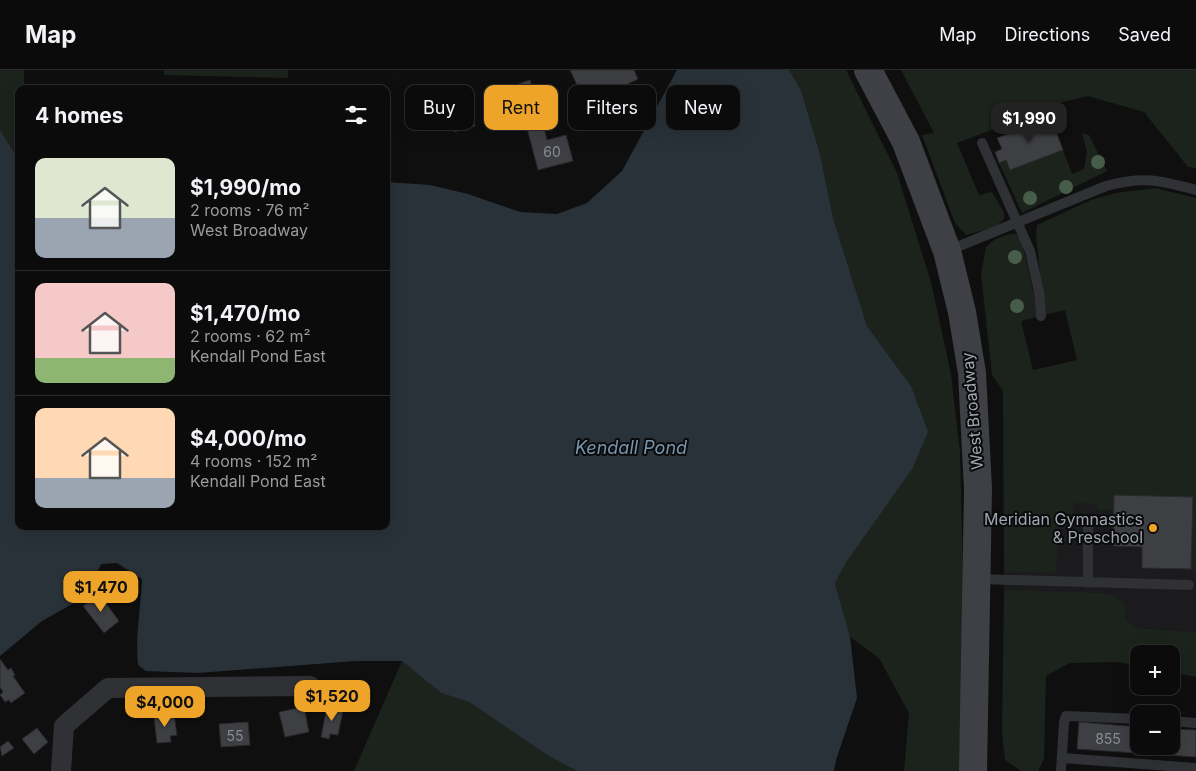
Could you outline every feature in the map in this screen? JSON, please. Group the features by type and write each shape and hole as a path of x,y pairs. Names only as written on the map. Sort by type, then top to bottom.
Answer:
{"main road":[{"name":"West Broadway","path":"868,70 906,142 946,251 962,312 972,373 978,489 973,771"}],"street":[{"path":"60,771 64,726 108,688 310,686"}],"lane":[{"path":"982,143 1034,266 1041,316"},
{"path":"946,251 1106,186 1130,180 1153,179 1196,190"},
{"path":"1088,527 1088,582"},
{"path":"977,579 1189,586"},
{"path":"1061,771 1066,716 1130,719"},
{"path":"1180,722 1196,723"},
{"path":"1062,758 1196,768"}],"shaded area":[{"path":"0,70 24,70 24,85 15,85 15,154 0,130"},
{"path":"164,70 288,70 288,78 164,75"},
{"path":"789,70 846,70 897,173 931,282 951,374 960,452 964,615 959,771 904,771 909,713 879,658 850,637 835,583 847,561 911,386 867,326 833,218 820,154 801,90"},
{"path":"901,70 1196,70 1196,168 1188,167 1144,112 1088,96 1007,115 1010,123 957,143 979,195 992,192 1004,212 1004,219 995,227 966,235 955,223 922,135 934,133"},
{"path":"1082,133 1089,135 1107,171 1022,213 999,163 1006,160 1010,170 1063,150 1072,174 1084,169 1087,152"},
{"path":"1155,188 1196,198 1196,570 1191,569 1193,497 1114,510 1097,509 1097,504 1075,503 1072,517 1059,518 1056,573 1004,572 1003,391 992,375 981,274 986,247 1003,236 1016,234 1021,238 1034,295 1036,317 1021,321 1033,370 1077,360 1065,310 1044,315 1036,234 1037,225 1091,200 1116,193"},
{"path":"1196,482 1196,632 1137,628 1004,632 1004,483"},
{"path":"1008,590 1103,593 1116,597 1124,603 1126,620 1137,628 1196,632 1196,677 1180,674 1180,645 1130,645 1130,664 1117,662 1070,663 1046,676 1044,759 1038,771 1021,771 1005,760 1002,732 1004,593"},
{"path":"402,661 441,693 469,702 547,755 577,771 354,771"}],"water":[{"name":"Kendall Pond","path":"677,70 789,70 801,90 820,154 833,218 867,326 911,386 928,432 912,469 847,561 835,583 850,637 857,698 834,771 577,771 547,755 469,702 441,693 402,661 356,661 198,673 146,671 138,665 137,654 142,579 117,563 101,564 88,595 42,621 0,656 0,130 15,154 15,530 390,530 390,182 430,185 468,194 520,212 557,214 587,203 622,171 644,130 656,130 656,109 666,90 666,130 740,130 740,85 669,85"}],"building":[{"path":"570,70 634,70 638,79 626,85 577,85"},
{"path":"530,80 532,85 518,85"},
{"path":"1051,118 1063,150 1010,170 1006,160 999,163 995,152 1002,149 997,138"},
{"path":"528,130 544,130 547,140 566,135 573,161 538,170"},
{"name":"Meridian Gymnastics & Preschool","path":"1114,495 1193,497 1191,569 1142,568 1142,547 1113,546"},
{"path":"99,594 119,621 104,633 83,606"},
{"path":"0,659 8,670 11,668 15,675 13,676 25,693 11,703 9,700 5,702 0,695 3,692 0,687"},
{"path":"304,707 309,732 285,737 279,712"},
{"path":"327,707 343,710 338,735 330,734 329,739 321,737"},
{"path":"174,715 177,735 170,736 171,742 157,743 154,717"},
{"path":"248,722 250,745 221,747 219,724"},
{"path":"1079,722 1130,726 1130,753 1077,749"},
{"path":"37,728 48,742 34,754 22,739"},
{"path":"1180,729 1196,730 1196,757 1166,755 1180,755"},
{"path":"8,741 14,748 2,756 0,747"}],"place":[{"name":"Meridian Gymnastics & Preschool","path":"1153,528"}]}
